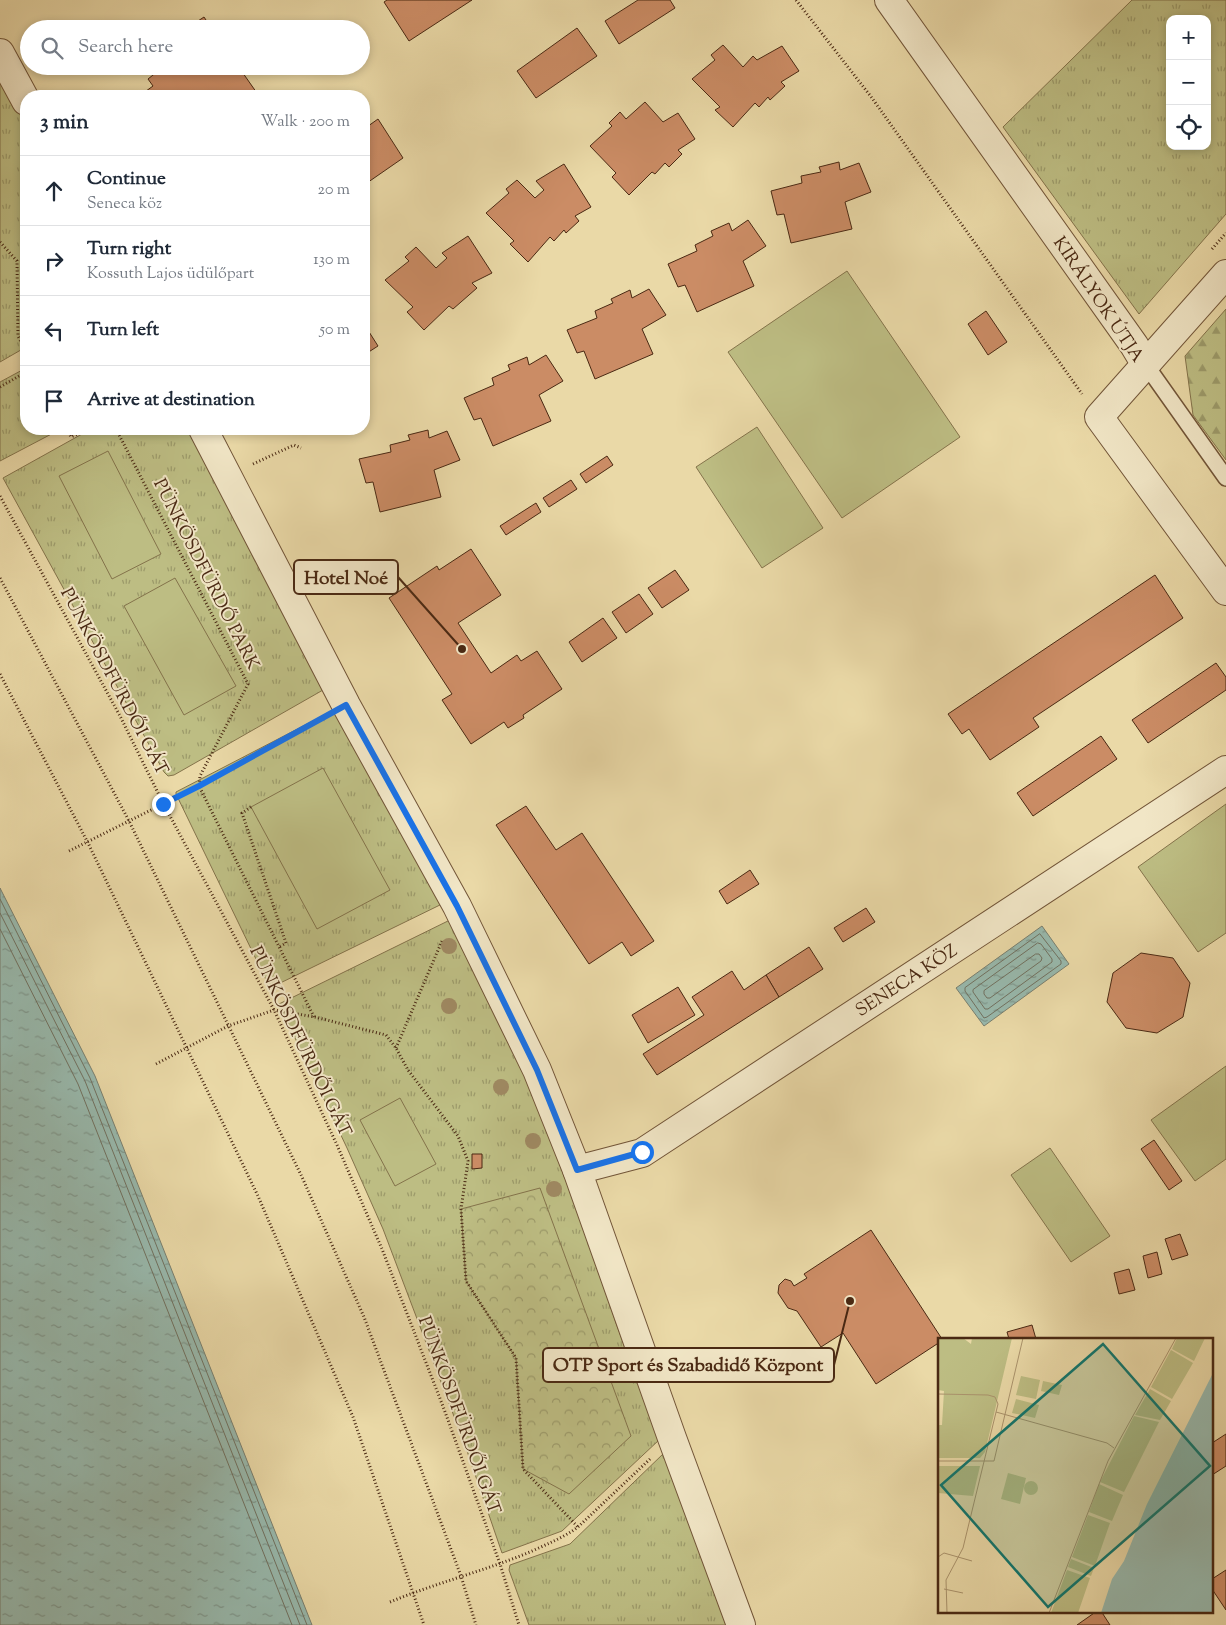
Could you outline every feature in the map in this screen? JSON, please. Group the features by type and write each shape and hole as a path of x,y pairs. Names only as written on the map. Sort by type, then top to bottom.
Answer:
{"street":[{"name":"KIRÁLYOK ÚTJA","path":"888,0 1134,345 1146,365 1099,417"},
{"path":"0,53 20,91"},
{"path":"1146,365 1226,274"},
{"path":"1099,417 1226,590"},
{"path":"206,435 346,705 457,906 537,1070 577,1170 672,1438 741,1625"},
{"name":"SENECA KÖZ","path":"577,1170 642,1152 1226,770"}],"lane":[{"path":"1146,365 1226,478"}],"path":[{"path":"796,0 872,98 1099,417"},
{"path":"0,242 17,261 18,336 20,340"},
{"path":"0,387 20,375"},
{"name":"PÜNKÖSDFÜRDŐ PARK","path":"119,435 248,684 200,776 199,786"},
{"path":"227,476 294,445 301,448"},
{"name":"PÜNKÖSDFÜRDŐI GÁT","path":"0,496 120,716 163,804 274,1010 337,1145 382,1249 464,1461 519,1625"},
{"path":"0,578 129,821 302,1177 364,1317 462,1576 476,1625"},
{"path":"0,674 88,843 258,1196 353,1417 424,1625"},
{"path":"69,852 199,786 346,705"},
{"path":"199,786 315,1017"},
{"path":"252,807 242,813 286,943 279,947"},
{"path":"396,1048 457,906"},
{"path":"156,1064 228,1026 274,1010 315,1017 386,1036 396,1048 408,1070 458,1136 468,1161 462,1209 466,1281 516,1358 523,1469 578,1527"},
{"path":"390,1602 500,1564 565,1537 672,1438"}],"green space":[{"path":"1132,0 1226,0 1226,214 1139,314 1003,127"},
{"path":"0,76 20,114 20,350 0,362"},
{"path":"847,271 960,437 842,518 728,352"},
{"path":"1226,309 1226,460 1193,415 1185,356"},
{"path":"20,371 20,435 50,435 0,461 0,382"},
{"path":"757,427 823,528 762,568 696,467"},
{"path":"80,435 191,435 247,539 323,690 174,775 168,776 164,772 3,478"},
{"path":"108,451 161,554 112,579 59,476"},
{"path":"175,578 236,686 184,715 124,606"},
{"path":"334,710 444,903 270,988 176,792"},
{"path":"323,768 390,890 317,929 251,807"},
{"path":"1226,804 1226,933 1198,952 1138,867"},
{"path":"454,918 521,1062 563,1166 616,1323 659,1440 562,1531 502,1553 466,1448 383,1229 279,1004"},
{"path":"1226,1066 1226,1159 1195,1181 1151,1120"},
{"path":"400,1098 436,1164 395,1186 360,1120"},
{"path":"1050,1148 1110,1236 1071,1262 1011,1175"},
{"path":"540,1188 631,1436 569,1494 523,1469 516,1358 466,1281 461,1209"},
{"path":"664,1453 726,1625 529,1625 509,1570 510,1565 570,1544"}],"water":[{"path":"0,888 95,1076 312,1625 0,1625"},
{"path":"1042,926 1069,964 984,1026 956,988"}],"building":[{"path":"387,0 472,0 409,41 384,2"},
{"path":"638,0 670,0 675,8 619,44 605,21"},
{"path":"577,28 597,56 536,98 517,71"},
{"path":"723,45 743,67 753,56 757,60 782,46 799,71 781,82 785,86 770,100 768,97 759,107 755,103 733,127 715,110 720,107 692,79 715,60 711,55"},
{"path":"153,75 244,75 255,90 148,90 153,86 148,79"},
{"path":"645,102 663,122 678,113 695,139 678,150 682,154 669,167 665,163 655,174 652,172 629,195 612,177 616,173 590,146 612,126 609,123 620,112 626,119"},
{"path":"378,119 403,158 370,181 370,125"},
{"path":"839,162 840,170 859,163 871,192 845,202 852,229 791,243 784,214 777,215 771,191 802,183 801,176 821,172 819,167"},
{"path":"564,164 591,207 575,216 579,221 566,233 564,230 554,241 550,237 528,262 510,244 514,241 486,213 509,193 506,189 517,180 535,198 544,190 536,181"},
{"path":"748,220 766,246 743,261 754,286 697,312 685,285 678,287 668,264 697,251 695,245 713,236 711,231 729,223 732,231"},
{"path":"468,236 492,273 472,283 477,288 453,309 449,306 424,330 407,312 413,307 385,280 409,261 405,257 416,247 436,268 447,258 442,253"},
{"path":"649,289 666,315 642,329 653,354 595,379 584,351 577,353 567,330 597,318 595,311 613,303 611,299 630,290 632,298"},
{"path":"986,311 1007,342 988,355 968,324"},
{"path":"370,333 378,346 370,351"},
{"path":"546,355 563,381 539,395 551,421 493,446 481,418 474,420 464,398 494,385 492,378 510,370 508,365 527,357 529,365"},
{"path":"428,430 429,438 447,431 460,460 434,470 441,497 380,512 373,482 366,483 359,459 391,452 390,445 410,440 408,435"},
{"path":"607,456 613,465 586,483 580,474"},
{"path":"571,480 577,489 549,507 543,498"},
{"path":"536,503 541,512 506,535 500,526"},
{"path":"471,549 501,595 458,623 491,673 517,655 521,661 537,651 562,689 523,715 524,718 508,728 504,722 471,744 442,700 452,694 389,598 437,566 439,570"},
{"path":"675,570 689,590 662,608 648,588"},
{"path":"1155,575 1183,618 1033,718 1039,727 990,760 969,729 962,734 948,714"},
{"path":"639,594 653,614 626,633 612,612"},
{"path":"603,618 617,638 582,662 569,642"},
{"path":"1216,663 1226,677 1226,690 1148,743 1132,720"},
{"path":"1101,736 1117,759 1033,816 1017,793"},
{"path":"526,806 556,850 582,833 654,941 631,956 622,942 589,964 496,825"},
{"path":"750,870 759,884 727,904 719,891"},
{"path":"866,908 875,922 843,942 834,928"},
{"path":"809,947 823,969 779,997 766,975"},
{"path":"1141,953 1173,958 1190,983 1183,1017 1157,1033 1126,1028 1107,1002 1113,973"},
{"path":"732,971 744,990 766,975 779,997 657,1075 643,1054 704,1015 692,997"},
{"path":"678,987 695,1015 648,1043 632,1015"},
{"path":"1154,1140 1182,1181 1169,1190 1141,1149"},
{"path":"472,1154 482,1154 482,1168 472,1169"},
{"path":"871,1230 941,1338 938,1338 938,1343 876,1384 843,1333 821,1347 797,1311 788,1308 778,1293 779,1285 785,1279 791,1281 794,1286 807,1278 804,1274"},
{"path":"1180,1234 1188,1255 1172,1260 1165,1239"},
{"path":"1157,1252 1162,1274 1148,1278 1143,1256"},
{"path":"1129,1269 1135,1290 1119,1294 1114,1273"},
{"path":"1032,1325 1036,1338 1009,1338 1007,1332"},
{"path":"1226,1434 1226,1466 1214,1474 1214,1442"},
{"path":"1226,1570 1226,1610 1214,1592 1214,1578"},
{"path":"1096,1612 1102,1612 1110,1625 1077,1625"}],"place":[{"name":"Hotel Noé","path":"462,649"},
{"name":"OTP Sport és Szabadidő Központ","path":"850,1301"}],"route":[{"path":"163,804 346,705 457,906 537,1070 577,1170 642,1152"}]}
